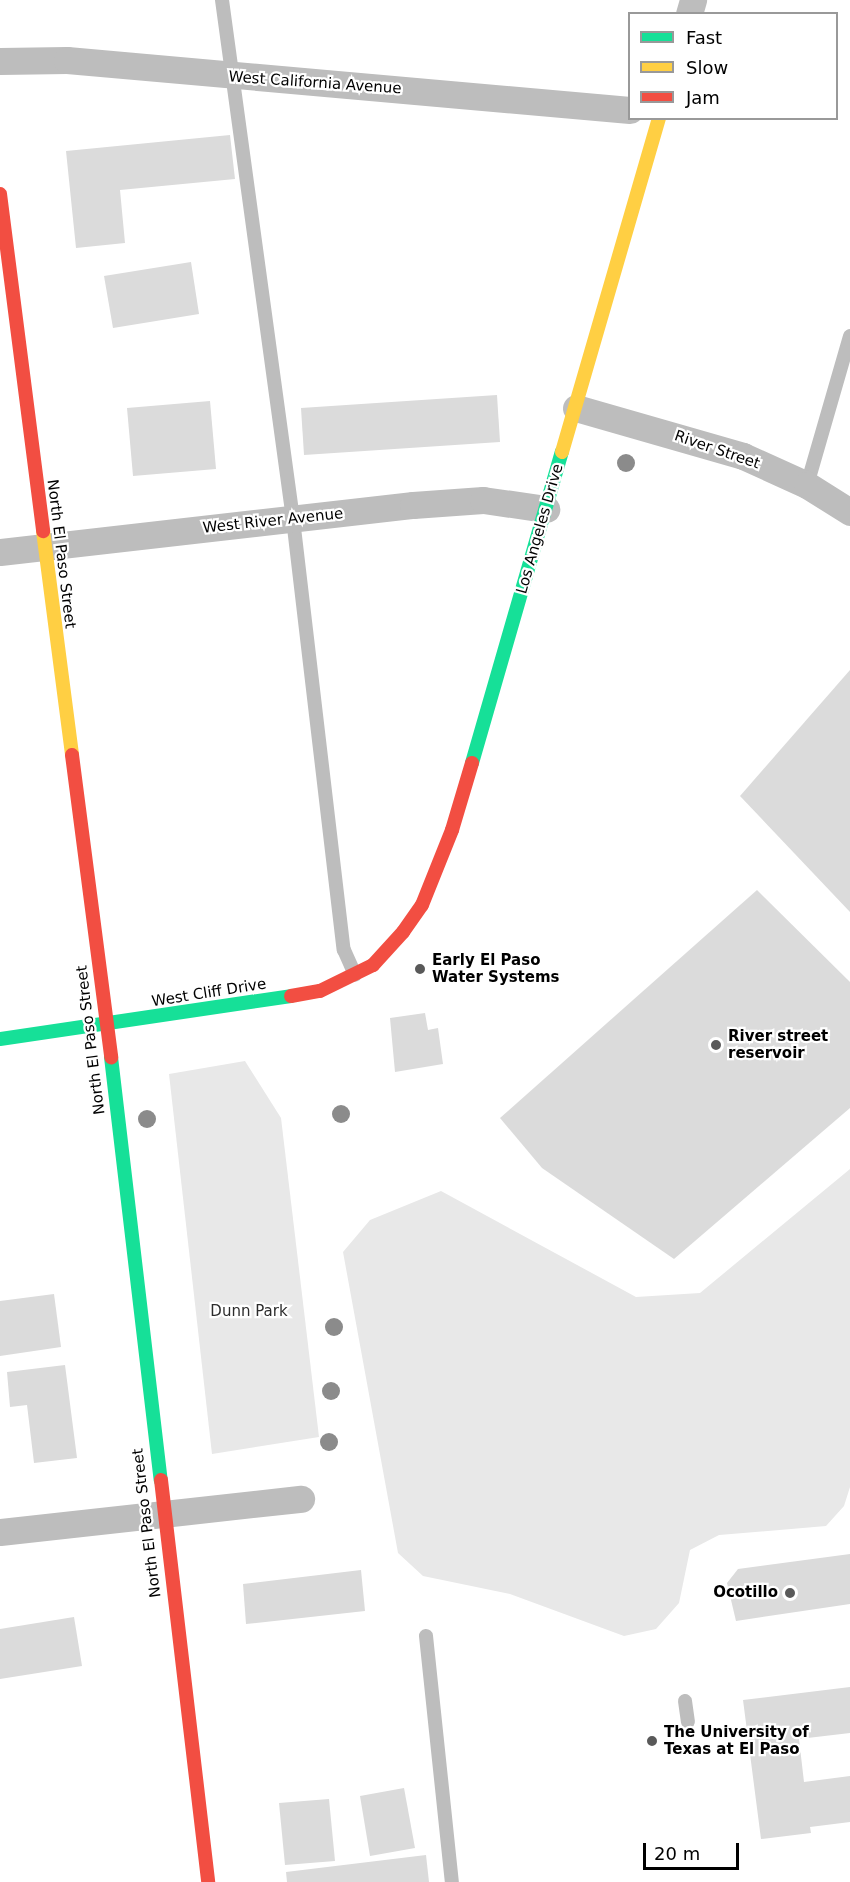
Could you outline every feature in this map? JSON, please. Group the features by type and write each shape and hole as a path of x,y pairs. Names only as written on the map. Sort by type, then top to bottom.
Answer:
{"street":[{"name":"West California Avenue","path":"0,61 67,60 232,78 614,105 628,109"},
{"name":"Los Angeles Drive","path":"403,932 422,904 452,830 658,120"},
{"name":"North El Paso Street","path":"0,194 43,547 107,1026 162,1514 208,1882"},
{"name":"River Street","path":"576,408 743,456 807,485 850,512"},
{"name":"West River Avenue","path":"0,552 483,500 546,509"},
{"name":"West Cliff Drive","path":"0,1039 107,1026 299,996 355,976 373,965 403,932"},
{"path":"0,1532 301,1499"}],"lane":[{"path":"222,0 293,519 344,950 355,976"},
{"path":"807,485 850,336"},
{"path":"426,1636 452,1882"},
{"path":"685,1701 688,1722"}],"green space":[{"name":"Dunn Park","path":"245,1061 281,1118 319,1437 212,1454 169,1074"},
{"path":"850,1169 850,1487 844,1506 826,1526 719,1535 690,1550 679,1603 656,1629 624,1636 510,1594 423,1576 398,1553 343,1252 370,1220 441,1191 636,1297 700,1293"}],"building":[{"path":"230,135 235,179 120,190 125,243 76,248 66,151"},
{"path":"191,262 199,314 113,328 104,276"},
{"path":"497,395 500,442 304,455 301,408"},
{"path":"210,401 216,469 133,476 127,408"},
{"path":"850,670 850,912 740,796"},
{"name":"River street reservoir","path":"757,890 850,982 850,1108 674,1259 542,1168 500,1118"},
{"path":"425,1013 428,1030 438,1028 443,1064 395,1072 390,1018"},
{"path":"54,1294 61,1347 0,1356 0,1301"},
{"path":"65,1365 77,1458 34,1463 27,1405 10,1407 7,1372"},
{"name":"Ocotillo","path":"850,1554 850,1604 736,1621 727,1583 738,1569"},
{"path":"361,1570 365,1611 246,1624 243,1584"},
{"path":"74,1617 82,1666 0,1679 0,1629"},
{"path":"850,1687 850,1733 799,1739 804,1782 850,1776 850,1822 810,1827 811,1833 761,1839 743,1700"},
{"path":"404,1788 415,1848 370,1856 360,1796"},
{"path":"329,1799 335,1861 285,1865 279,1803"},
{"path":"426,1855 429,1882 287,1882 286,1872"}],"traffic: fast":[{"path":"472,763 562,452"},
{"path":"0,1039 291,996"},
{"path":"111,1057 161,1480"}],"traffic: slow":[{"path":"562,452 658,120"},
{"path":"43,531 72,755"}],"traffic: jam":[{"path":"0,194 43,531"},
{"path":"72,755 111,1057"},
{"path":"291,996 320,991 373,965 403,932 422,905 452,830 472,763"},
{"path":"161,1480 208,1882"}],"place":[{"name":"Early El Paso Water Systems","path":"420,969"},
{"name":"River street reservoir","path":"716,1045"},
{"name":"Ocotillo","path":"790,1593"},
{"name":"The University of Texas at El Paso","path":"652,1741"}]}
